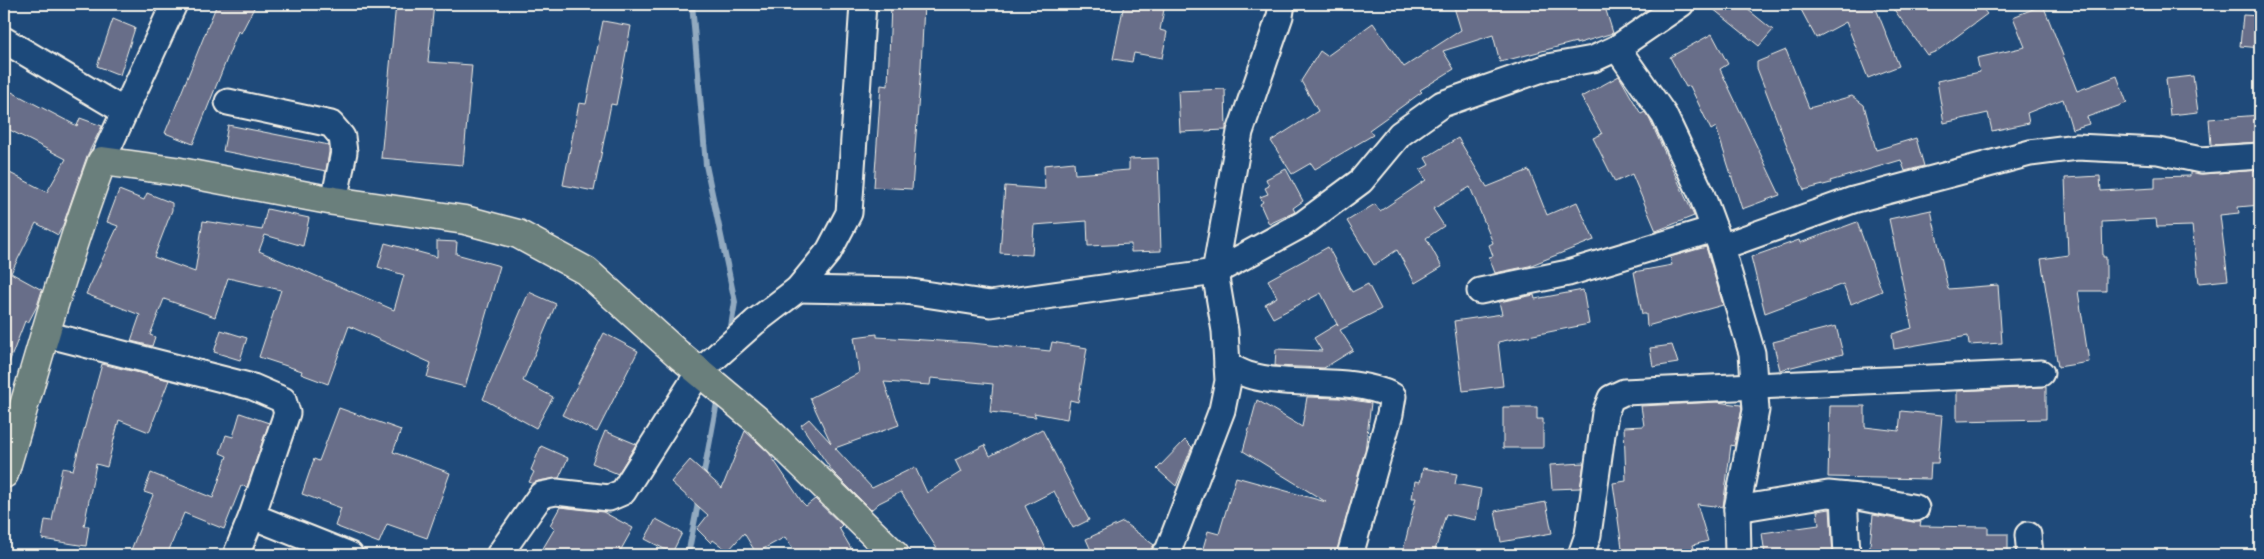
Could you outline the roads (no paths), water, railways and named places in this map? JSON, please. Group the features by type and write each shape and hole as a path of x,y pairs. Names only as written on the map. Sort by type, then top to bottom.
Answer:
{"main road":[{"path":"4,474 45,334 86,204 102,161 175,171 334,201 465,220 518,234 586,270 758,421 895,555"}],"street":[{"path":"499,555 541,494 556,492 609,498 623,492 700,372 755,322 798,290 828,251 849,214 863,4"},
{"path":"1164,555 1171,542 1222,410 1228,381 1225,331 1215,272 1240,132 1280,16 1282,4"},
{"path":"798,290 905,291 990,304 1215,272 1302,224 1361,181 1400,134 1442,104 1548,67 1593,59 1617,48 1681,4"},
{"path":"102,161 170,5"},
{"path":"4,40 124,112"},
{"path":"1617,48 1664,115 1701,192 1752,353 1756,410 1737,509 1738,555"},
{"path":"228,102 331,124 342,137 344,152 334,201"},
{"path":"1480,290 1717,238 2030,153 2077,147 2158,151 2201,160 2260,156"},
{"path":"45,334 253,387 282,400 288,413 252,516 236,555"},
{"path":"1227,365 1251,376 1379,389 1393,396 1390,414 1350,555"},
{"path":"1581,555 1588,535 1605,413 1611,398 1624,392 1754,388 2041,373"},
{"path":"1737,509 1828,494 1916,508"},
{"path":"1844,496 1847,555"},
{"path":"252,516 350,555"}],"waterway":[{"path":"692,4 706,165 735,302 730,333"},
{"path":"703,478 718,397"},
{"path":"688,555 699,498"}]}
